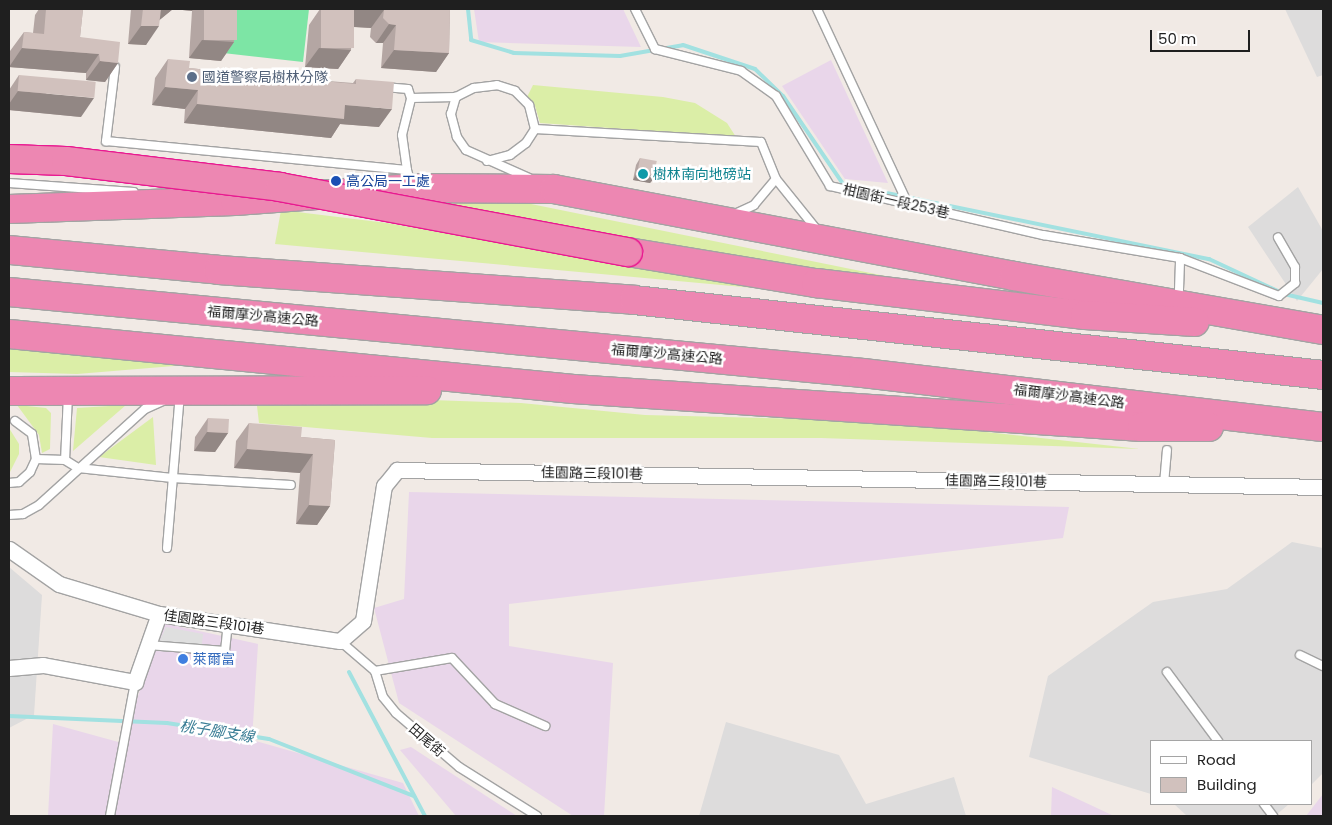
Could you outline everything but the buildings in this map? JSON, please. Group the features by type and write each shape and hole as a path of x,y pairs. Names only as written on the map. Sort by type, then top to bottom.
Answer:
{"highway":[{"path":"9,159 66,161 280,187 628,252 816,283 1085,315 1323,332"},
{"path":"9,209 235,201 410,179 554,189 1323,332"},
{"path":"9,250 219,270 634,300 1323,375"},
{"name":"福爾摩沙高速公路","path":"9,292 864,373 1323,427"},
{"path":"9,334 572,390 1142,428 1323,427"},
{"path":"16,395 68,392 572,390"}],"street":[{"name":"佳園路三段101巷","path":"9,549 59,584 159,614 340,641 363,621 384,486 397,470 1323,487"},
{"path":"9,668 43,665 135,682 159,614"}],"lane":[{"name":"柑園街一段253巷","path":"635,9 654,50 741,71 776,96 830,186 907,202 1043,235 1180,258 1278,296 1294,283 1295,267 1278,237"},
{"path":"816,9 907,202"},
{"path":"115,67 106,141 410,179 402,135 411,98 408,89 378,86"},
{"path":"411,98 456,96 474,88 497,86 515,91 529,105 535,129 526,143 510,155 487,160"},
{"path":"456,96 452,114 457,137 466,150 554,189"},
{"path":"535,129 762,142 776,179 828,241"},
{"path":"723,220 754,205 776,179"},
{"path":"9,183 146,193"},
{"path":"156,194 235,201"},
{"path":"1179,290 1180,258"},
{"path":"65,460 68,392"},
{"path":"9,515 23,514 39,505 144,409 180,392"},
{"path":"167,548 180,392"},
{"path":"9,483 19,482 30,472 36,459 32,434 15,421"},
{"path":"1164,484 1167,450"},
{"path":"36,459 65,460 78,468 172,478 290,484"},
{"path":"148,645 225,651 228,624"},
{"name":"田尾街","path":"340,641 374,671 383,697 396,713 459,767 537,816"},
{"path":"1300,655 1323,666"},
{"path":"374,671 452,658 495,704 545,726"},
{"path":"1167,672 1217,740"},
{"path":"110,816 135,682"},
{"path":"1265,805 1273,816"}],"shaded area":[{"path":"474,9 623,9 641,47 479,42"},
{"path":"1285,9 1323,9 1323,75 1317,77"},
{"path":"831,60 888,183 845,179 782,86"},
{"path":"1298,187 1323,231 1323,269 1297,301 1248,227"},
{"path":"409,492 1069,507 1063,538 509,604 509,646 613,663 604,816 573,816 399,703 374,608 404,599"},
{"path":"1292,542 1323,548 1323,773 1312,784 1312,740 1150,740 1150,794 1029,757 1048,676 1153,602 1227,589"},
{"path":"9,567 42,595 34,715 9,728"},
{"path":"163,623 258,644 252,740 403,783 419,816 48,816 53,724 122,743"},
{"path":"166,627 203,634 201,653 155,651"},
{"path":"726,722 839,755 866,804 954,777 966,816 699,816"},
{"path":"411,747 517,816 456,816 400,750"},
{"path":"1052,787 1114,816 1051,816"},
{"path":"1323,794 1323,816 1306,816"},
{"path":"1175,805 1288,805 1275,816 1187,816"}],"green space":[{"path":"228,9 309,9 303,62 223,53"},
{"path":"533,85 663,97 695,103 727,123 736,137 540,123 535,106 527,97"},
{"path":"489,196 900,279 796,272 398,200"},
{"path":"281,210 387,223 754,288 275,244"},
{"path":"9,347 186,365 77,374 9,372"},
{"path":"431,400 521,403 645,415 886,421 1140,449 821,438 432,438 259,423 257,406"},
{"path":"17,405 46,408 51,413 50,449 42,453 39,435"},
{"path":"126,405 73,451 77,408"},
{"path":"153,417 156,465 99,457"},
{"path":"9,428 19,444 19,454 9,474"}],"waterway":[{"path":"468,9 471,40 514,53 620,56 654,50"},
{"path":"661,49 683,45 755,69 783,96 843,184 1209,259 1284,294 1323,303"},
{"path":"349,672 425,816"},
{"name":"桃子腳支線","path":"9,716 167,723 269,739 414,796"}],"place":[{"name":"國道警察局樹林分隊","path":"192,77"},
{"name":"樹林南向地磅站","path":"643,174"},
{"name":"高公局一工處","path":"336,181"},
{"name":"萊爾富","path":"183,659"}]}
